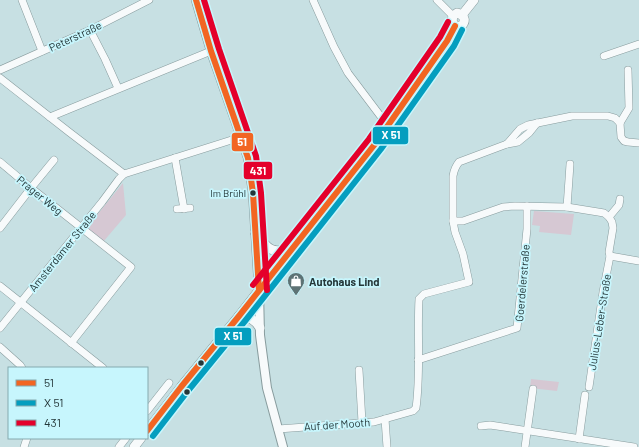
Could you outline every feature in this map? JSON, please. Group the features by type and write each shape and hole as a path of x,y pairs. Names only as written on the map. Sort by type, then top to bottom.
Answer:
{"main road":[{"path":"462,15 474,0"},
{"path":"457,13 462,15 465,20 464,24 461,26 455,26 452,21 453,16 457,13"},
{"path":"148,430 375,144 447,41 455,26"},
{"path":"256,232 265,245 276,251 284,250 298,242"},
{"path":"239,316 252,319 260,328"},
{"path":"134,447 140,439"}],"street":[{"path":"22,0 42,51"},
{"name":"Peterstraße","path":"0,70 90,30 149,0"},
{"path":"196,0 211,51 248,158 253,193 260,328 267,388 283,447"},
{"path":"313,0 348,73 388,126"},
{"path":"437,0 453,16"},
{"path":"90,30 118,88"},
{"path":"604,56 639,44"},
{"path":"50,117 211,51"},
{"path":"628,70 629,108 620,123 621,137 624,141 639,143"},
{"path":"0,78 124,174 241,137"},
{"path":"418,360 419,299 424,294 468,282 463,254 455,232 453,221 453,176 455,166 459,162 507,144 518,142 529,133 537,123 572,116 608,116 615,118 620,123"},
{"path":"175,158 184,209"},
{"path":"0,228 54,160"},
{"name":"Prager Weg","path":"0,162 131,268 71,342"},
{"path":"566,207 570,164"},
{"name":"Amsterdamer Straße","path":"0,328 124,174"},
{"path":"453,221 463,222 503,207 515,206 566,207 604,213 609,217 619,205 620,199"},
{"name":"Goerdelerstraße","path":"418,360 517,328 527,229 527,206"},
{"name":"Julius-Leber-Straße","path":"589,387 603,292 610,256 609,252 613,228 609,217"},
{"path":"610,256 639,261"},
{"path":"0,286 102,367"},
{"path":"0,347 22,367"},
{"name":"Auf der Mooth","path":"278,428 374,422 413,411 416,408 418,360"},
{"path":"359,370 362,422"},
{"path":"148,406 169,383"},
{"path":"525,447 533,389"},
{"path":"579,439 585,395"},
{"path":"385,419 387,447"},
{"path":"481,426 490,425 634,447"},
{"path":"118,447 125,439"}],"shaded area":[{"path":"123,183 126,215 103,242 89,230 88,226"},
{"path":"534,211 574,214 571,235 539,232 540,226 532,225"},
{"path":"531,379 559,382 557,391 530,388"}],"transit line":[{"name":"51","path":"196,0 211,51 248,158 253,193 259,290"},
{"name":"431","path":"204,0 219,49 256,156 261,193 267,290"},
{"name":"431","path":"253,285 369,139 440,37 448,22"},
{"name":"51","path":"148,430 375,144 447,41 455,26"},
{"path":"153,436 381,149 454,46 462,30"}],"place":[{"name":"Im Brühl","path":"253,193"},
{"name":"Autohaus Lind","path":"296,296"}]}
